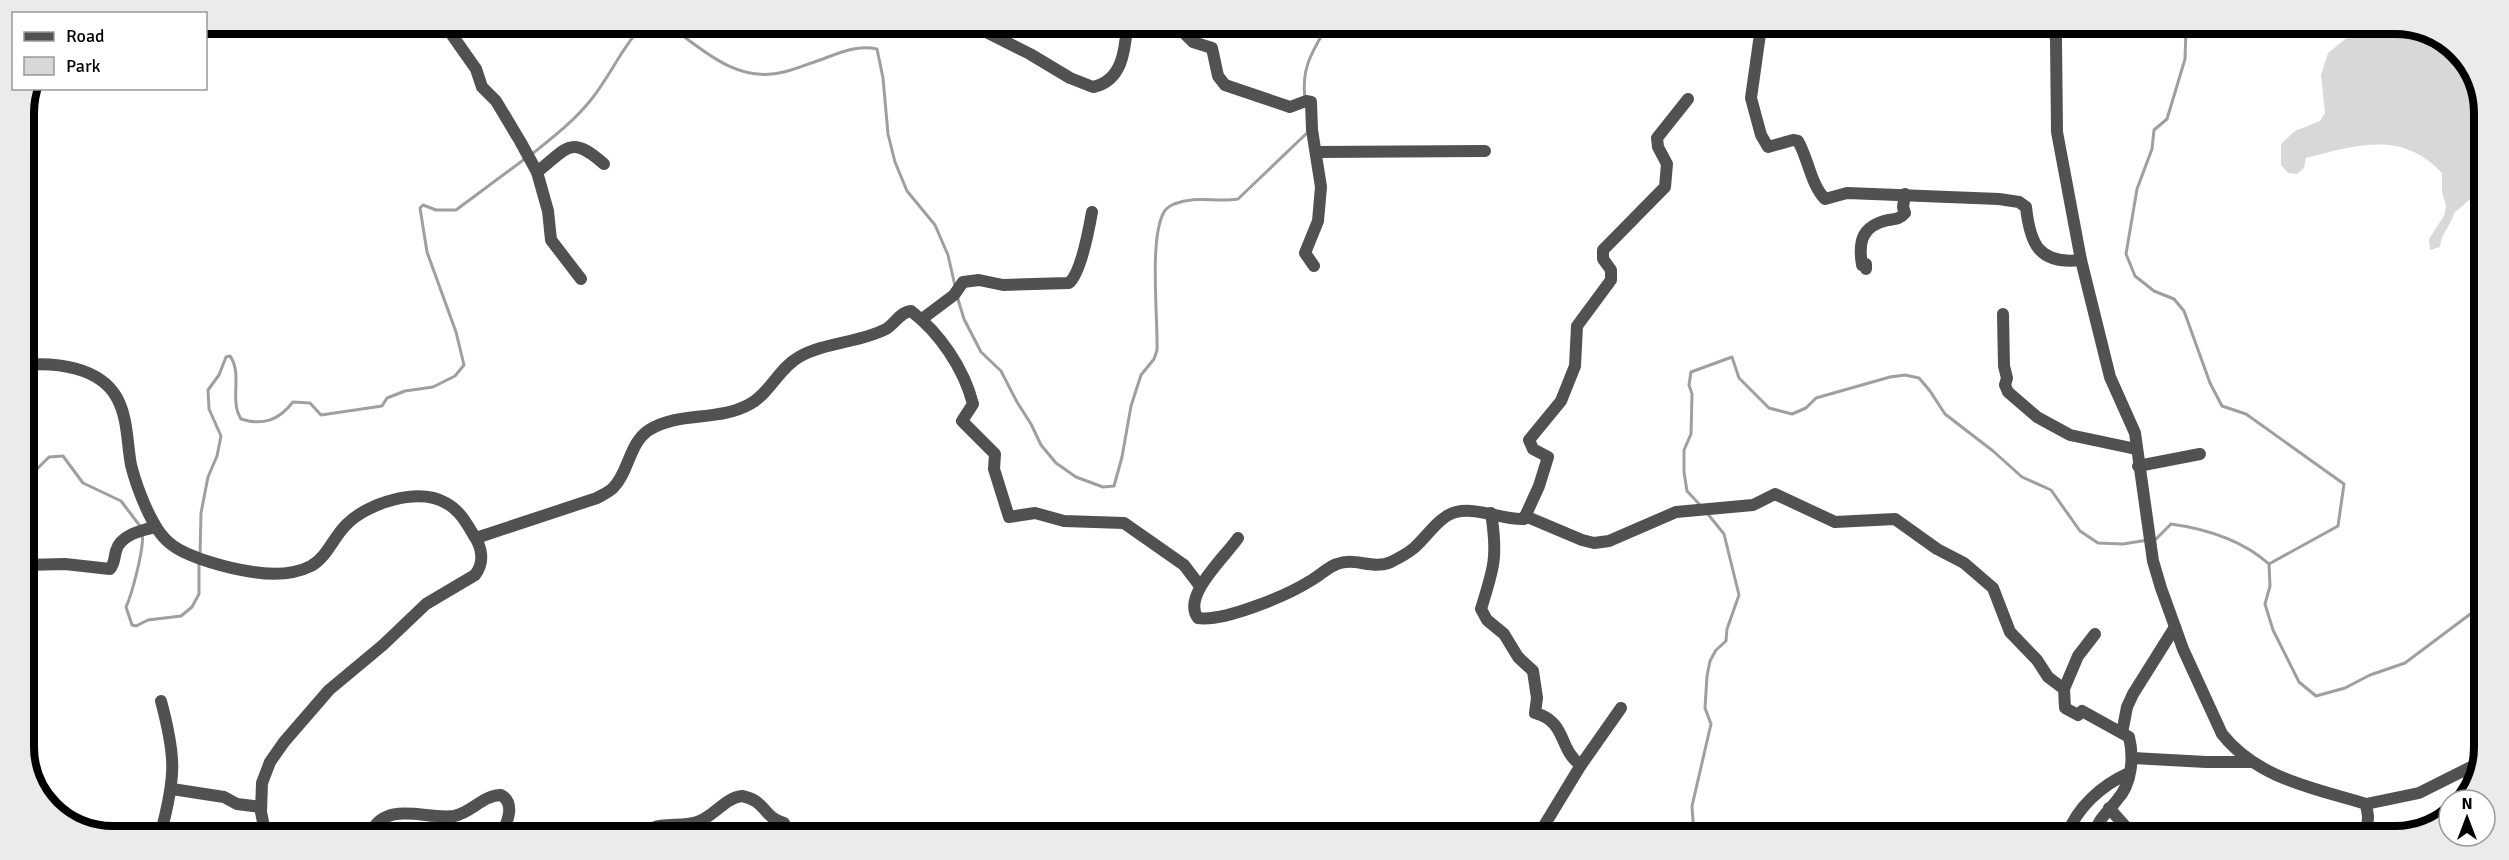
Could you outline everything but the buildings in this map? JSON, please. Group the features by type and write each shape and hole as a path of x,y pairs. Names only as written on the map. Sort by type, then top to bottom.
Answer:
{"street":[{"path":"452,35 476,69 482,87 496,101 537,172 548,211 551,240 582,279"},
{"path":"992,35 1070,78 1093,87 1112,79 1117,72 1126,35"},
{"path":"1185,35 1192,42 1212,48 1218,76 1225,85 1290,107 1306,101 1311,102 1321,186 1318,220 1305,251 1314,266"},
{"path":"1760,35 1751,98 1766,145 1771,147 1793,140 1799,142 1817,188 1826,199 1845,193 1905,194 2019,202 2026,207 2028,228 2039,251 2052,259 2067,262 2081,261"},
{"path":"2055,35 2057,132 2081,261 2110,377 2133,425 2150,541 2158,579 2175,627 2222,734 2252,762 2272,775 2366,804 2420,793 2472,767"},
{"path":"1238,538 1200,586 1194,602 1196,616 1202,619 1228,614 1293,590 1335,564 1345,561 1372,566 1390,562 1415,548 1452,513 1491,513 1524,519 1539,486 1548,457 1533,449 1529,440 1561,401 1575,366 1577,326 1610,282 1611,274 1603,259 1603,250 1665,187 1667,164 1658,147 1657,138 1688,99"},
{"path":"537,172 573,146 584,147 604,164"},
{"path":"1316,152 1485,151"},
{"path":"1866,269 1866,264 1862,265 1860,246 1866,232 1875,223 1901,218 1905,213 1903,207 1905,194"},
{"path":"922,320 954,295 963,282 979,280 1003,285 1069,283 1077,273 1092,212"},
{"path":"476,538 597,498 613,488 640,438 648,430 676,420 723,415 748,405 758,399 798,357 869,336 888,328 908,311 922,320 946,345 962,374 973,404 962,421 995,454 994,469 1004,509 1009,517 1035,513 1064,521 1124,523 1184,565 1200,586"},
{"path":"2003,314 2004,366 2007,378 2005,385 2008,392 2037,417 2070,435 2136,449"},
{"path":"35,365 50,364 81,370 103,381 110,388 118,400 123,417 136,482 155,527 171,544 200,558 265,574 287,573 309,567 322,557 345,526 361,512 376,504 412,498 435,499 446,503 464,518 476,538 482,557 475,575 426,604 383,645 329,690 284,742 270,762 262,783 261,807 264,826"},
{"path":"2138,466 2200,454"},
{"path":"1525,516 1594,543 1609,541 1667,515 1758,504 1775,494 1835,522 1895,519 1937,549 1964,563 1991,585 1997,595 2010,632 2037,660 2048,677 2064,689"},
{"path":"1491,513 1496,543 1494,568 1481,609 1487,620 1504,634 1518,657 1533,671 1537,698 1535,713 1545,716 1558,726 1567,749 1581,765"},
{"path":"35,565 65,564 110,569 113,566 118,545 139,531 155,527"},
{"path":"2122,733 2127,707 2133,694 2175,627"},
{"path":"2095,634 2078,656 2064,689 2066,708 2078,715 2082,711 2129,737 2133,758 2122,793 2102,817 2098,826"},
{"path":"161,701 171,741 172,789 162,826"},
{"path":"1544,826 1581,765 1621,708"},
{"path":"2133,758 2252,762"},
{"path":"2072,826 2079,811 2104,787 2129,773"},
{"path":"172,789 224,798 237,804 261,807"},
{"path":"375,826 379,821 399,813 453,816 464,813 489,798 501,795 507,798 509,807 504,826"},
{"path":"662,826 697,822 725,803 742,796 757,801 771,819 784,823"},
{"path":"2366,804 2368,826"},
{"path":"2109,808 2124,826"}],"green space":[{"path":"2350,35 2406,35 2439,48 2458,65 2464,74 2473,98 2474,108 2474,195 2454,213 2440,247 2430,250 2429,239 2444,216 2446,206 2442,192 2442,173 2427,159 2395,146 2378,144 2306,158 2304,168 2297,174 2288,173 2281,165 2281,144 2295,131 2320,121 2325,113 2321,75 2328,53"}],"waterway":[{"path":"532,154 563,129 584,108 635,35"},
{"path":"682,35 722,62 751,73 784,72 849,50 877,49 883,78 888,134 895,162 907,191 935,225 948,255 955,286"},
{"path":"1305,99 1306,69 1322,35"},
{"path":"2186,35 2185,59 2167,119 2154,130 2152,149 2137,189 2126,254 2135,276 2154,291 2174,299 2184,311 2210,383 2222,406 2246,414 2344,484 2338,526 2269,564"},
{"path":"957,296 964,319 981,352 1001,371 1041,445 1056,463 1076,477 1103,487 1114,486 1131,406 1141,375 1154,359 1157,350 1155,259 1159,224 1164,212 1167,208 1182,201 1238,199 1307,133"},
{"path":"200,555 201,513 208,477 217,456 221,436 209,409 208,390 219,375 226,357 230,356 236,371 236,404 241,419 256,422 276,417 293,402 310,403 321,415 382,406 387,398 405,391 433,387 455,376 464,365 456,332 427,252 420,208 423,205 436,210 456,210 526,158"},
{"path":"1701,506 1687,491 1684,472 1684,450 1691,434 1692,394 1689,385 1691,372 1732,357 1739,378 1769,408 1792,414 1806,408 1816,398 1890,377 1905,375 1919,378 1945,414 2022,477 2051,490 2080,531 2098,543 2123,544 2148,540"},
{"path":"35,471 49,457 63,456 83,483 121,501 140,526"},
{"path":"1693,826 1692,806 1711,724 1705,708 1707,676 1710,661 1716,650 1726,641 1727,629 1739,595 1724,534 1707,513"},
{"path":"2155,540 2171,524 2184,526 2236,542 2269,564 2270,586 2265,604 2273,630 2299,682 2316,696 2345,688 2370,675 2405,663 2474,611"},
{"path":"142,533 140,559 126,607 132,625 136,626 148,620 181,616 192,607 199,594 199,562"}]}
